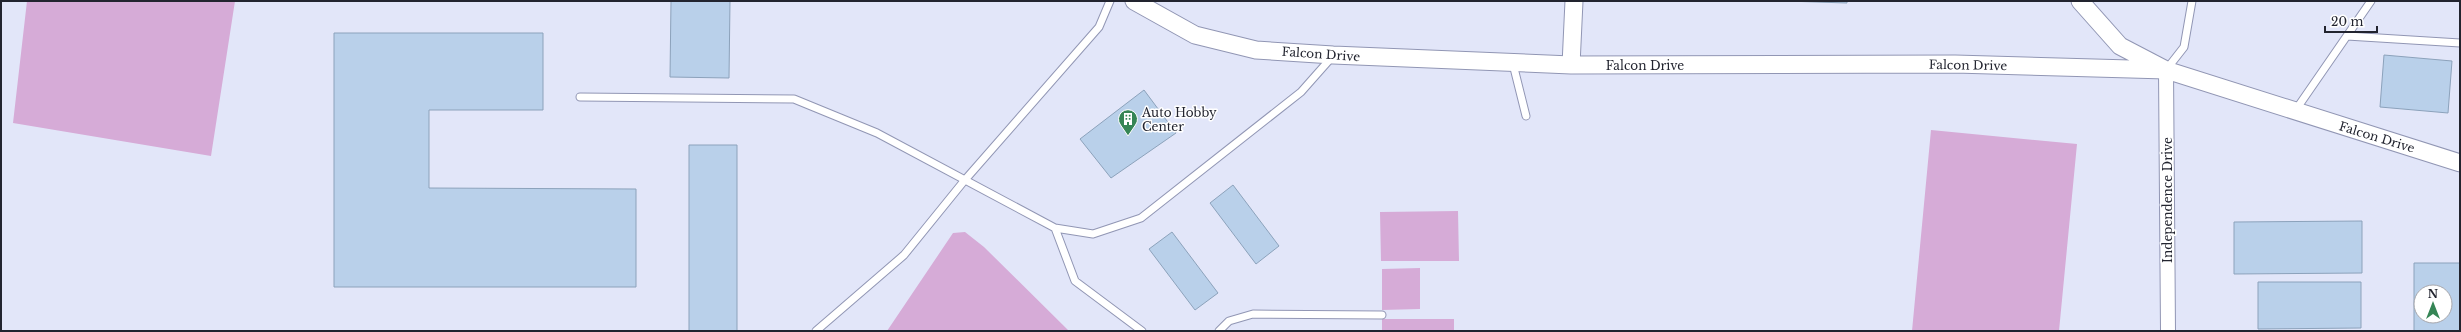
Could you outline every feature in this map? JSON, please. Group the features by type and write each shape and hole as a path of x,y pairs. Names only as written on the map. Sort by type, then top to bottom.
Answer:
{"street":[{"name":"Falcon Drive","path":"1134,1 1195,35 1256,50 1513,64 1955,64 2166,70 2460,163"},
{"path":"1570,65 1574,1"},
{"path":"2080,1 2120,46 2166,70"},
{"name":"Independence Drive","path":"2166,70 2168,331"}],"lane":[{"path":"816,331 904,255 964,181 1099,27 1110,1"},
{"path":"2166,70 2184,47 2192,1"},
{"path":"2295,112 2371,1"},
{"path":"2347,36 2460,43"},
{"path":"580,97 794,98 877,133 964,181 1055,228 1093,234 1140,218 1300,92 1333,55"},
{"path":"1513,64 1526,116"},
{"path":"1055,228 1075,281 1142,331"},
{"path":"1219,331 1229,321 1252,314 1382,315"}],"shaded area":[{"path":"27,1 235,1 211,156 13,123"},
{"path":"1931,130 2077,144 2059,331 1912,331"},
{"path":"1458,211 1459,261 1381,261 1380,212"},
{"path":"965,232 984,247 1069,331 887,331 953,233"},
{"path":"1420,268 1420,309 1382,310 1382,269"},
{"path":"1382,319 1454,319 1454,331 1382,331"}],"building":[{"path":"671,1 730,1 729,78 670,77"},
{"path":"1786,1 1847,1 1847,3"},
{"path":"334,33 543,33 543,110 429,110 429,188 636,189 636,287 334,287"},
{"path":"2384,55 2452,61 2448,113 2380,107"},
{"name":"Auto Hobby Center","path":"1144,90 1176,133 1111,178 1080,139"},
{"path":"689,145 737,145 737,331 689,331"},
{"path":"1233,185 1279,246 1256,264 1210,203"},
{"path":"2362,221 2362,273 2234,274 2234,222"},
{"path":"1172,232 1218,293 1195,310 1149,249"},
{"path":"2414,263 2460,263 2460,331 2414,331 2414,324 2453,324 2453,284 2414,284"},
{"path":"2258,282 2361,282 2361,328 2258,329"}],"place":[{"name":"Auto Hobby Center","path":"1128,136"}]}
